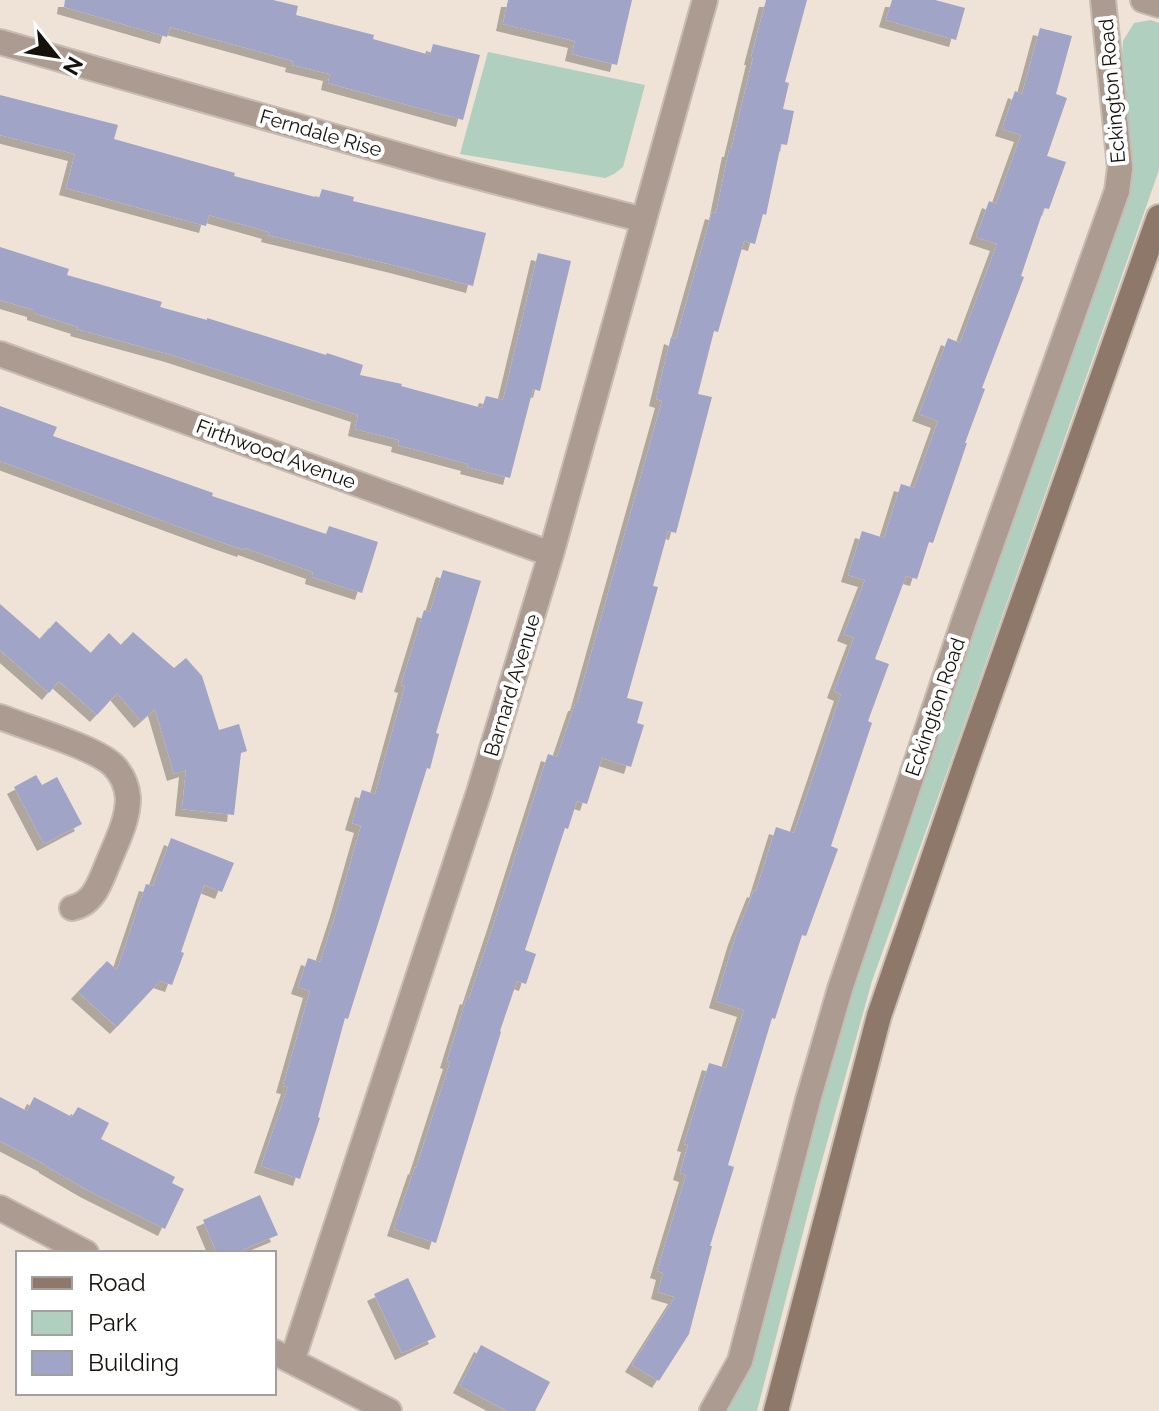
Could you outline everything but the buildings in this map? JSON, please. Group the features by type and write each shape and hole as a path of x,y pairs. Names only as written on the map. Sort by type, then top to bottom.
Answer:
{"main road":[{"path":"776,1411 879,1016 1159,217"}],"street":[{"name":"Barnard Avenue","path":"283,1357 479,792 551,554 705,0"},
{"name":"Eckington Road","path":"712,1411 740,1361 840,989 964,621 1117,191 1120,168 1103,0"},
{"path":"1143,0 1159,5"},
{"name":"Ferndale Rise","path":"0,42 444,168 644,220"},
{"name":"Firthwood Avenue","path":"0,354 551,554"},
{"path":"0,717 93,752 113,765 125,781 128,798 125,819 98,888 88,901 72,908"},
{"path":"0,1208 82,1251"},
{"path":"283,1357 389,1411"}],"green space":[{"path":"1151,20 1159,23 1159,170 872,981 757,1411 726,1411 742,1384 755,1346 859,961 1127,199 1131,165 1123,41 1134,23"},
{"path":"488,52 645,85 623,167 605,178 460,154"}]}
